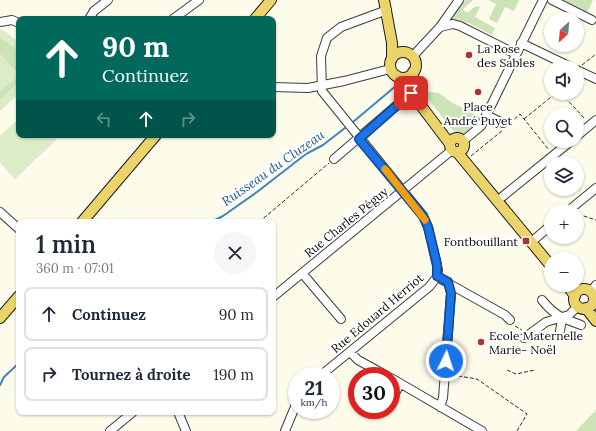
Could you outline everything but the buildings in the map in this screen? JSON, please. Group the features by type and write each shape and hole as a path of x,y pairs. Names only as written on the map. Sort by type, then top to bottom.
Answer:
{"main road":[{"path":"258,16 271,0"},
{"path":"387,3 394,72 548,252"},
{"path":"392,43 402,52 413,56 416,64 412,82 417,94 544,257"},
{"path":"392,57 402,52"},
{"path":"394,72 406,77 413,72"},
{"path":"85,219 153,138"},
{"path":"584,289 594,297 588,307"},
{"path":"582,292 575,301 588,307 596,321"},
{"path":"0,318 16,299"}],"street":[{"path":"91,16 108,0"},
{"path":"177,16 199,0"},
{"path":"413,56 440,27 459,0"},
{"path":"552,0 592,20"},
{"name":"Rue Charles Péguy","path":"276,295 481,126 522,43 540,1"},
{"path":"321,85 320,56 328,38 341,27 387,3"},
{"path":"0,22 12,20 16,22"},
{"path":"440,27 453,24 460,26 516,54"},
{"path":"522,43 557,60"},
{"path":"276,87 308,88 394,72"},
{"path":"584,73 596,79"},
{"name":"Rue Edouard Herriot","path":"321,85 324,96 423,216 428,227 437,264 437,276 429,287 331,367"},
{"path":"334,159 411,93"},
{"path":"486,115 503,123"},
{"path":"584,130 593,122"},
{"path":"553,156 563,148"},
{"path":"502,197 544,163"},
{"path":"576,204 596,188"},
{"path":"0,212 16,226"},
{"path":"536,238 544,231"},
{"path":"302,273 341,319"},
{"path":"437,276 505,314 510,320"},
{"path":"440,407 443,398 451,293 448,282"},
{"path":"451,293 458,288"},
{"path":"542,300 552,312 562,319 580,325"},
{"path":"526,336 546,322 562,319 588,307"},
{"path":"560,331 562,319"},
{"path":"350,352 358,360 371,367"},
{"path":"400,384 482,431"},
{"path":"110,431 129,415"},
{"path":"179,415 186,431"},
{"path":"285,431 290,419"}],"path":[{"path":"584,63 596,54"},
{"path":"524,119 547,100"},
{"path":"569,100 593,122"},
{"path":"469,158 520,114 553,156"},
{"path":"263,219 334,159"},
{"path":"584,216 596,220"},
{"path":"510,320 520,330 525,330 526,336"},
{"path":"507,370 516,374 535,370"},
{"path":"445,375 471,376 527,414 517,431"}],"green space":[{"path":"465,0 473,0 463,9 467,13 476,6 480,7 475,17 495,28 492,35 469,23 447,22"},
{"path":"488,0 519,0 514,11 505,7 497,23 489,19 496,4"},
{"path":"560,0 593,0 587,13"},
{"path":"0,28 16,40 16,50 14,47 0,38"},
{"path":"0,38 13,46 16,50 16,85 0,101"},
{"path":"0,53 16,72 16,78 0,92"},
{"path":"16,85 16,97 0,111 0,101"},
{"path":"422,91 439,93 451,102 480,117 477,124 465,134 453,131"},
{"path":"16,121 16,138 54,138 56,140 15,179 0,163 0,136"},
{"path":"596,410 596,431 576,431"}],"waterway":[{"name":"Ruisseau du Cluzeau","path":"353,122 397,85"},
{"name":"Ruisseau du Cluzeau","path":"217,219 257,192 306,154 323,145 345,128"},
{"name":"Ruisseau du Cluzeau","path":"0,385 4,377 16,366"}],"slow traffic":[{"path":"385,169 418,209 425,220"}],"place":[{"name":"La Rose des Sables","path":"469,55"},
{"name":"Place André Puyet","path":"478,92"},
{"name":"Fontbouillant","path":"526,241"},
{"name":"Ecole Maternelle Marie- Noël","path":"481,342"}],"route":[{"path":"411,93 359,139 418,209 428,227 437,264 437,276 448,282 451,293 446,361"}]}
